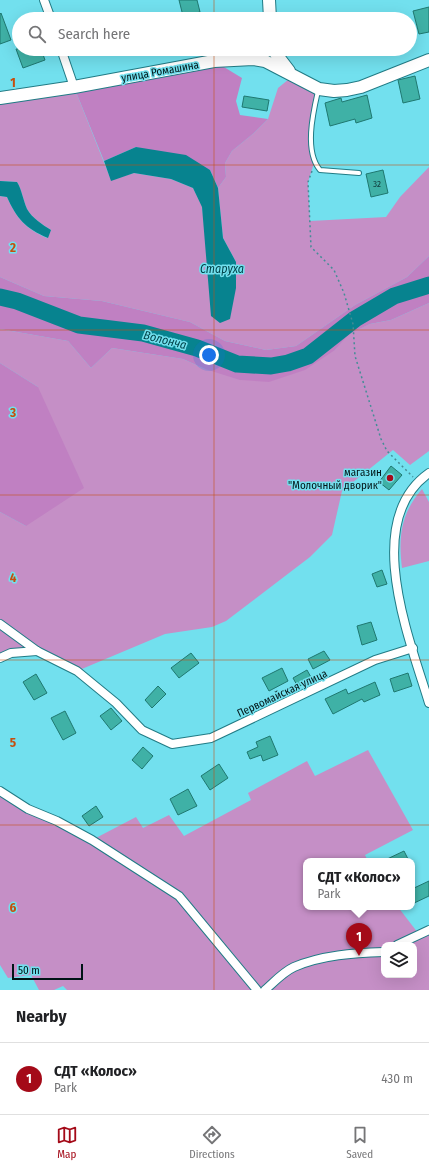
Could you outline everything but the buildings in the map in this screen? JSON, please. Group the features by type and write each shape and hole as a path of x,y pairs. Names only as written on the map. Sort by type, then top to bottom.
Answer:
{"street":[{"path":"44,0 48,12"},
{"path":"270,0 270,12"},
{"path":"63,56 74,88"},
{"path":"253,59 257,56"},
{"path":"279,56 284,65 294,75"},
{"name":"улица Ромашина","path":"0,98 74,88 214,61 253,59 265,61 319,89 334,91 361,87 429,60"},
{"path":"429,473 417,482 404,500 397,521 395,552 395,578 407,632 429,703"},
{"name":"Первомайская улица","path":"0,624 37,651 77,671 116,703 142,730 172,744 211,738 375,660 413,648"},
{"path":"0,658 11,653 37,651"},
{"path":"0,791 28,809 57,821 92,840 179,896 257,990"},
{"path":"404,942 429,930"},
{"path":"265,990 292,968 316,960 352,953 381,952"}],"lane":[{"path":"319,89 311,126 314,163 320,170 359,173"}],"path":[{"path":"314,163 308,182 312,247 334,270 344,293 353,324 355,356 381,439 387,452 417,482"}],"shaded area":[{"path":"214,61 242,78 236,101 240,115 268,119 232,151 225,163 226,177 218,188 210,170 136,147 104,161 74,87"},
{"path":"294,75 319,89 311,126 314,163 308,182 310,221 386,217 400,197 429,167 429,256 407,277 355,305 296,346 266,350 225,341 190,322 102,301 44,296 0,277 0,196 7,197 18,217 33,230 47,238 51,230 38,221 29,212 17,182 0,181 0,98 74,87 111,180 134,173 171,179 193,188 202,206 205,233 236,262 223,238 218,188 226,177 225,163 232,151 268,119 278,88"},
{"path":"429,256 429,303 391,320 370,324 349,334 335,350 305,370 269,382 240,380 205,369 183,359 112,348 91,368 68,341 0,329 0,277 44,296 102,301 190,322 225,341 266,350 296,346 355,305 407,277"},
{"path":"429,303 429,451 410,465 393,450 342,491 332,535 310,557 226,621 212,627 165,634 77,671 37,651 0,658 0,512 26,526 38,387 0,363 0,329 68,341 91,368 112,348 183,359 205,369 335,350 348,334 370,324 391,320"},
{"path":"0,363 38,387 84,488 26,526 0,512"},
{"path":"422,489 429,502 429,561 402,568 400,546 405,516 409,507"},
{"path":"368,750 413,830 365,855 366,858 303,858 303,910 400,910 418,933 429,930 429,990 67,990 63,986 54,990 39,990 31,975 8,978 0,965 0,791 92,840 136,817 143,828 169,815 184,836 251,800 248,793 307,761 315,776"}],"water":[{"name":"Старуха","path":"136,147 186,155 210,170 218,188 223,238 236,262 236,288 230,319 220,323 211,316 202,207 193,188 171,179 134,173 111,181 104,161"},
{"path":"0,181 17,182 29,212 38,221 51,230 48,238 33,230 23,222 14,211 7,197 0,196"}],"waterway":[{"name":"Волонча","path":"0,297 17,301 79,325 143,333 197,348 237,364 271,366 288,363 308,356 355,319 394,296 429,285"}],"place":[{"name":"магазин \"Молочный дворик\"","path":"390,478"},
{"name":"СДТ «Колос»","path":"359,956"}]}
